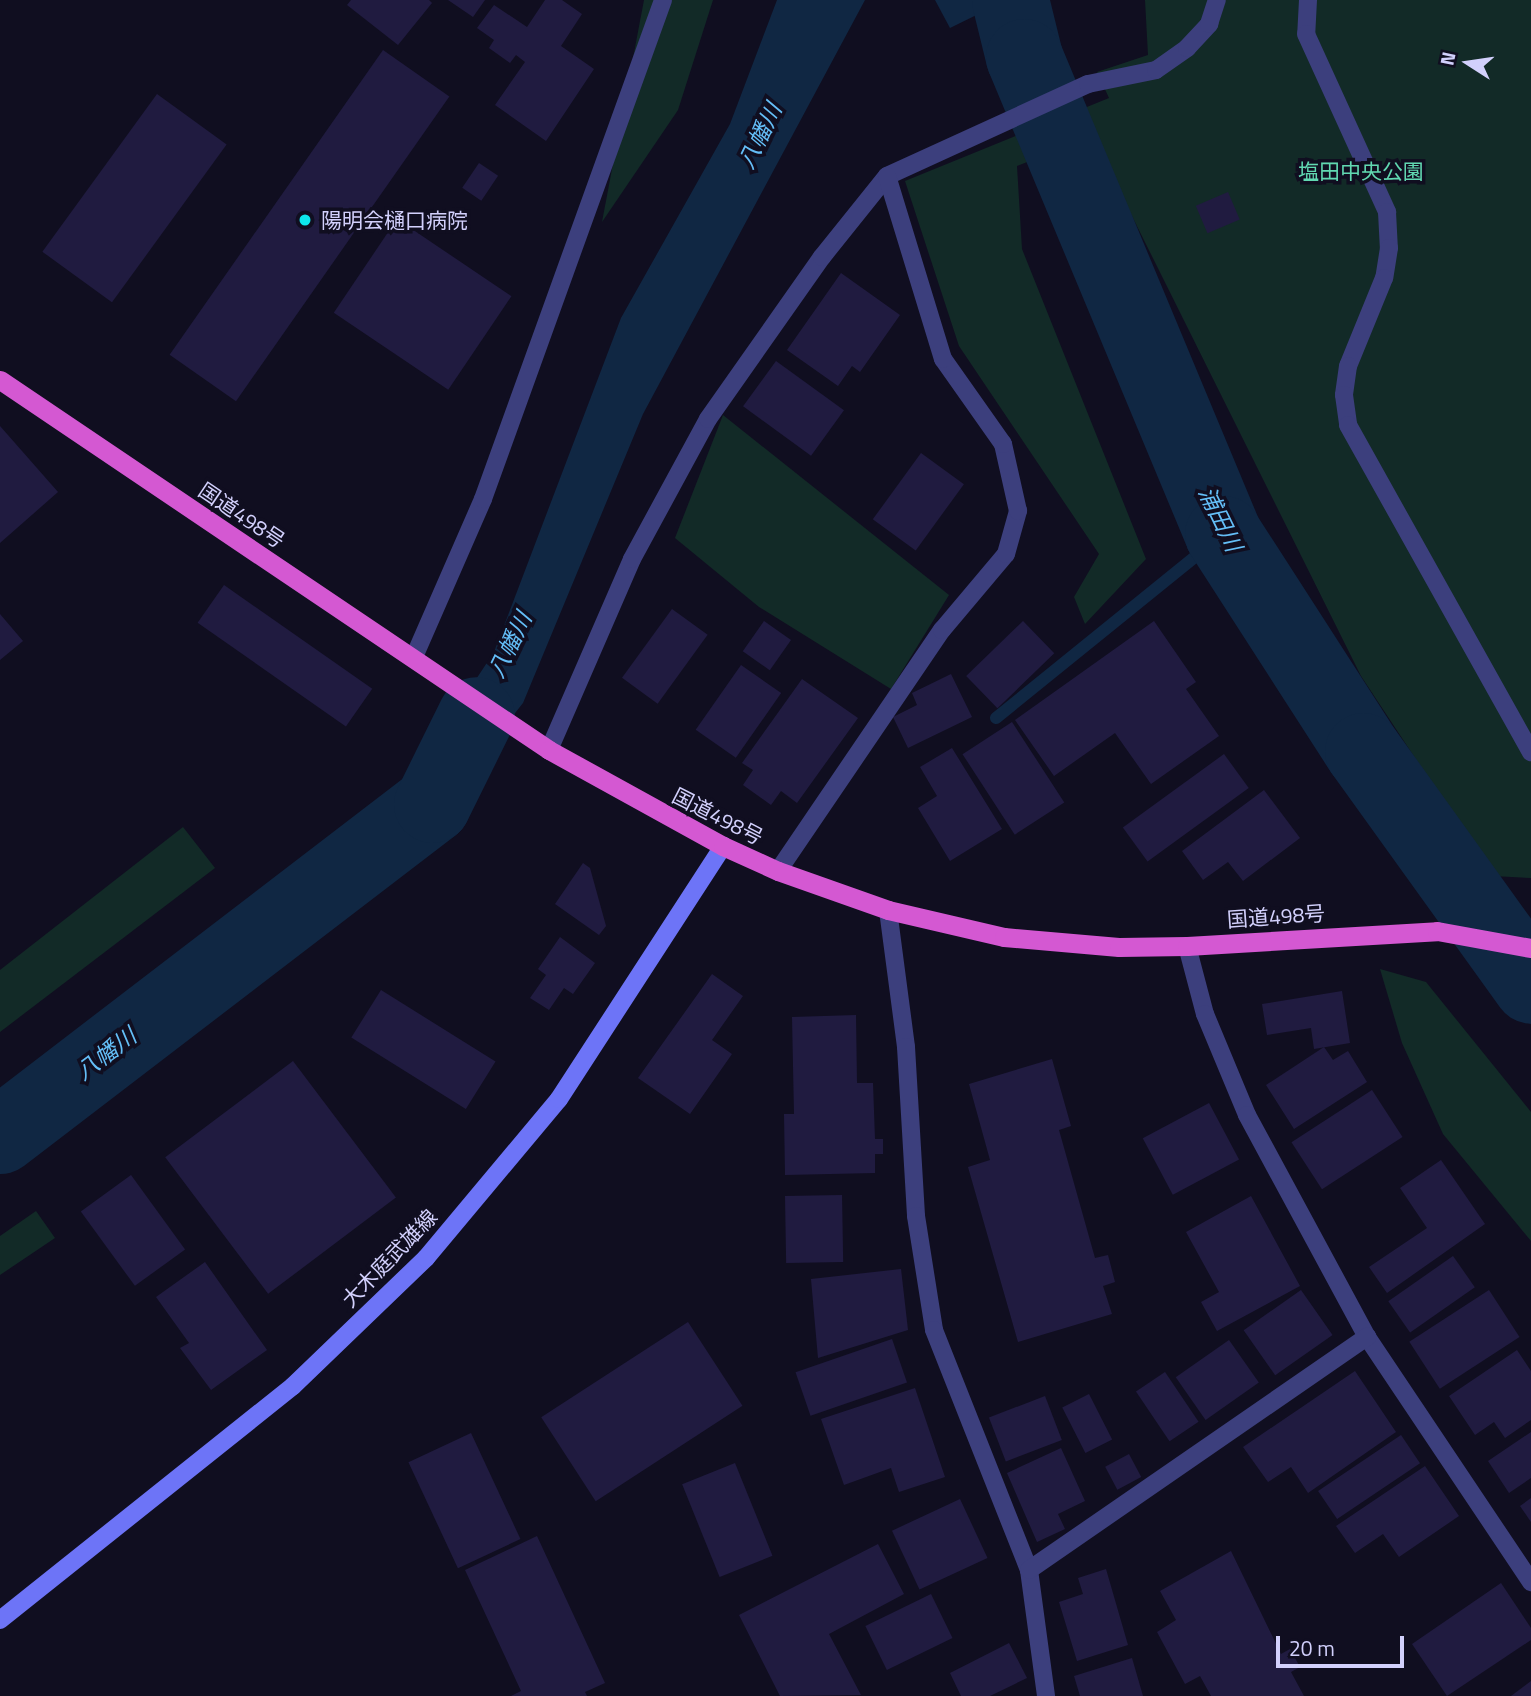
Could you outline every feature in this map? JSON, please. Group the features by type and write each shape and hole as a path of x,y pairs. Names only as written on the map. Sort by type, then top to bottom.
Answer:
{"highway":[{"name":"国道498号","path":"0,380 549,750 723,846 778,871 888,910 1004,937 1119,947 1187,946 1292,937 1437,931 1531,948"}],"main road":[{"name":"大木庭武雄線","path":"0,1620 293,1386 426,1258 559,1099 723,846"}],"street":[{"path":"414,657 483,499 663,0"},
{"path":"549,750 632,559 708,419 822,257 887,176 974,132 1088,84 1156,70 1187,48 1209,24 1217,0"},
{"path":"1308,0 1306,34 1387,212 1389,248 1384,278 1348,366 1344,395 1348,425 1531,752"},
{"path":"778,871 942,630 1006,554 1018,511 1003,444 943,359 887,176"},
{"path":"888,910 906,1047 916,1216 934,1330 1029,1570 1046,1696"},
{"path":"1187,946 1205,1014 1247,1115 1367,1337 1531,1582"},
{"path":"1029,1570 1367,1337"}],"green space":[{"path":"644,0 713,0 678,110 602,222"},
{"name":"塩田中央公園","path":"1145,0 1531,0 1531,878 1493,876 1361,676 1123,198 1073,144 1017,166 1022,249 1146,559 1085,624 1074,597 1099,554 959,346 905,181 1109,98 1097,72 1148,55"},
{"path":"723,415 949,595 891,689 759,607 675,538"},
{"path":"183,827 215,868 0,1032 0,970"},
{"path":"1380,969 1426,982 1531,1112 1531,1241 1443,1134 1402,1043"},
{"path":"36,1211 55,1238 0,1275 0,1236"}],"water":[{"path":"777,0 865,0 643,414 523,703 433,817 405,787 494,652 621,318 730,124"},
{"path":"935,0 1007,0 950,28"}],"building":[{"path":"351,0 429,0 432,3 398,45 347,5"},
{"path":"448,0 485,0 473,17"},
{"path":"545,0 562,0 582,14 561,46 594,69 546,141 495,105 525,62 516,55 510,63 489,48 494,40 477,28 494,5 527,27"},
{"path":"383,50 449,96 236,401 170,355"},
{"path":"157,94 227,145 112,302 42,252"},
{"path":"479,163 498,176 481,201 462,188"},
{"path":"1228,192 1240,220 1208,233 1196,206"},
{"path":"397,219 511,296 448,390 334,313"},
{"path":"841,273 900,315 860,372 852,366 838,386 787,350"},
{"path":"776,361 844,410 811,456 743,406"},
{"path":"0,426 58,492 0,543"},
{"path":"921,453 964,484 916,550 873,519"},
{"path":"224,585 372,689 346,726 198,623"},
{"path":"672,609 708,635 658,704 622,678"},
{"path":"0,614 23,641 0,660"},
{"path":"764,621 791,640 770,670 743,651"},
{"path":"1023,621 1054,653 997,708 966,676"},
{"path":"1154,621 1196,682 1186,689 1219,736 1151,784 1115,733 1054,776 1015,720"},
{"path":"741,665 781,693 736,758 696,730"},
{"path":"951,674 972,717 908,748 893,717 917,705 912,693"},
{"path":"802,679 858,718 797,803 781,791 771,805 743,785 753,770 742,763"},
{"path":"1012,722 1064,803 1015,835 963,754"},
{"path":"952,748 1002,829 950,861 918,808 937,796 920,767"},
{"path":"1224,754 1249,788 1148,861 1123,827"},
{"path":"1264,790 1300,838 1243,881 1228,862 1203,880 1182,851"},
{"path":"583,863 590,868 606,926 599,935 555,904"},
{"path":"560,937 595,963 573,994 564,988 549,1010 530,998 546,975 538,969"},
{"path":"712,974 743,996 712,1040 732,1054 690,1114 638,1078"},
{"path":"381,990 495,1062 466,1109 351,1037"},
{"path":"1342,991 1350,1043 1314,1049 1311,1028 1267,1035 1262,1004"},
{"path":"856,1015 857,1083 873,1083 875,1139 883,1139 883,1154 875,1154 875,1173 785,1175 784,1114 794,1114 792,1017"},
{"path":"1324,1047 1333,1060 1348,1051 1367,1082 1294,1129 1266,1085"},
{"path":"1052,1059 1071,1126 1059,1130 1095,1258 1108,1255 1115,1282 1103,1286 1112,1314 1018,1342 968,1167 990,1160 969,1084"},
{"path":"293,1061 396,1198 268,1294 165,1157"},
{"path":"1372,1090 1402,1137 1322,1189 1291,1142"},
{"path":"1209,1103 1239,1160 1173,1195 1143,1138"},
{"path":"1441,1160 1485,1224 1387,1293 1369,1267 1427,1228 1400,1188"},
{"path":"131,1175 185,1249 135,1286 81,1211"},
{"path":"842,1195 843,1262 786,1263 785,1196"},
{"path":"1251,1196 1300,1286 1217,1331 1201,1302 1219,1292 1186,1232"},
{"path":"1453,1256 1475,1287 1410,1332 1388,1301"},
{"path":"205,1262 267,1350 211,1390 180,1348 189,1343 156,1297"},
{"path":"901,1269 908,1330 818,1358 811,1279"},
{"path":"1301,1290 1333,1335 1275,1375 1244,1330"},
{"path":"1489,1290 1519,1337 1440,1389 1409,1342"},
{"path":"688,1322 742,1406 596,1501 541,1417"},
{"path":"892,1339 907,1382 811,1416 796,1372"},
{"path":"1229,1340 1259,1383 1206,1420 1176,1377"},
{"path":"1517,1350 1531,1371 1531,1420 1505,1438 1494,1422 1475,1435 1449,1396"},
{"path":"1355,1371 1396,1432 1308,1493 1291,1467 1268,1482 1243,1447"},
{"path":"1165,1372 1199,1422 1170,1441 1136,1392"},
{"path":"915,1388 945,1477 899,1492 891,1468 844,1485 821,1419"},
{"path":"1089,1394 1112,1439 1085,1453 1062,1408"},
{"path":"1045,1396 1062,1440 1006,1461 989,1418"},
{"path":"1531,1432 1531,1478 1509,1493 1488,1461"},
{"path":"471,1433 520,1539 458,1568 408,1462"},
{"path":"1401,1435 1420,1463 1337,1519 1318,1491"},
{"path":"1061,1448 1085,1501 1058,1514 1065,1529 1037,1542 1007,1473"},
{"path":"1129,1454 1141,1477 1117,1490 1105,1467"},
{"path":"735,1463 772,1556 720,1577 682,1484"},
{"path":"1425,1466 1459,1516 1399,1557 1383,1534 1355,1553 1336,1526"},
{"path":"1531,1498 1531,1522 1520,1506"},
{"path":"960,1499 987,1558 919,1590 892,1531"},
{"path":"537,1536 605,1683 585,1692 587,1696 511,1696 521,1691 465,1570"},
{"path":"878,1544 904,1594 829,1634 861,1695 780,1696 739,1615"},
{"path":"1231,1551 1281,1654 1290,1649 1300,1667 1291,1672 1304,1696 1211,1696 1200,1676 1185,1684 1157,1632 1176,1620 1160,1591"},
{"path":"1106,1569 1128,1645 1077,1661 1059,1602 1083,1594 1078,1578"},
{"path":"1501,1583 1531,1628 1531,1640 1447,1696 1412,1644"},
{"path":"931,1594 952,1638 887,1670 865,1626"},
{"path":"1009,1643 1027,1678 990,1696 961,1696 950,1673"},
{"path":"1132,1658 1143,1696 1080,1696 1074,1676"},
{"path":"1531,1681 1531,1696 1511,1696"}],"waterway":[{"name":"浦田川","path":"1010,0 1024,57 1223,534 1363,751 1531,985"},
{"path":"996,718 1223,534"},
{"name":"八幡川","path":"0,1135 432,804 476,715"}],"place":[{"name":"陽明会樋口病院","path":"305,220"}]}
